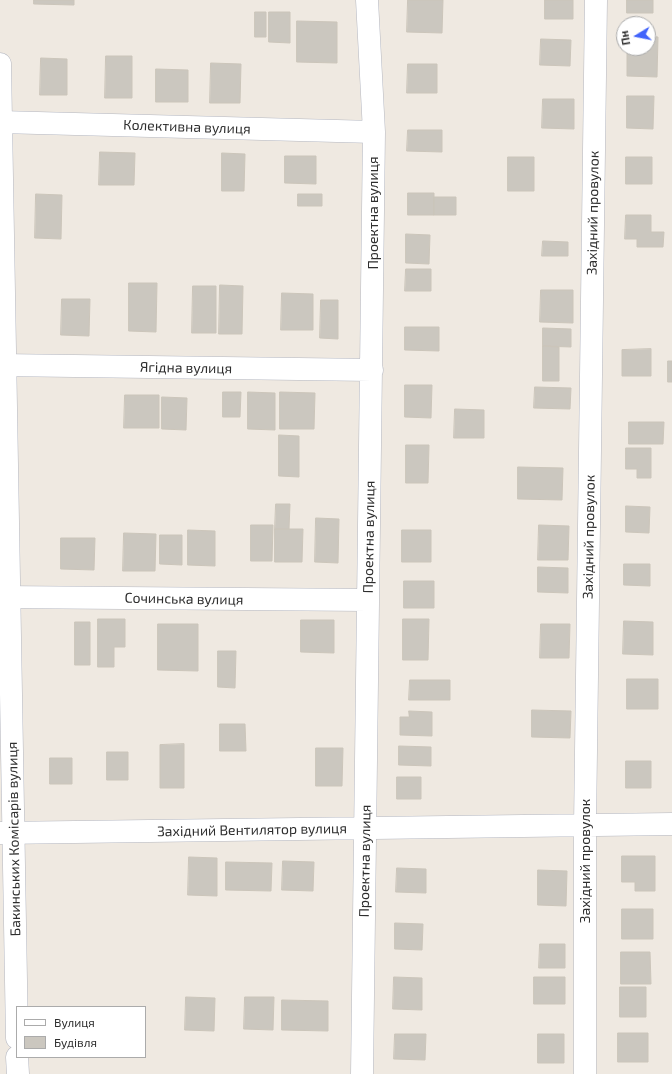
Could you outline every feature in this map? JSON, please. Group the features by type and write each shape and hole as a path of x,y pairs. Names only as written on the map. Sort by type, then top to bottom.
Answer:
{"street":[{"name":"Проектна вулиця","path":"362,1074 374,132 367,0"},
{"name":"Західний провулок","path":"585,1074 585,826 596,0"},
{"name":"Бакинських Комісарів вулиця","path":"0,64 7,833 16,1018"},
{"name":"Колективна вулиця","path":"0,122 374,132"},
{"name":"Ягідна вулиця","path":"3,365 372,370"},
{"name":"Сочинська вулиця","path":"5,597 368,600"},
{"name":"Західний Вентилятор вулиця","path":"7,833 672,824"},
{"path":"17,1058 18,1074"}],"building":[{"path":"34,0 74,0 74,5 34,4"},
{"path":"408,0 443,0 442,33 407,32"},
{"path":"545,0 573,0 573,19 545,19"},
{"path":"627,0 653,0 653,13 627,13"},
{"path":"255,12 266,12 266,37 255,37"},
{"path":"269,12 290,12 290,43 269,42"},
{"path":"297,21 337,22 337,63 297,62"},
{"path":"656,37 658,37 657,77 627,76 627,56 656,56"},
{"path":"541,39 571,40 570,66 540,65"},
{"path":"106,56 132,56 132,98 105,98"},
{"path":"41,58 67,59 67,95 40,95"},
{"path":"211,63 241,64 240,103 210,103"},
{"path":"408,64 437,64 437,93 407,93"},
{"path":"156,69 188,70 188,102 156,102"},
{"path":"627,96 654,96 653,129 627,128"},
{"path":"543,99 574,99 574,129 542,128"},
{"path":"408,130 442,130 442,152 407,151"},
{"path":"100,152 135,153 134,185 99,185"},
{"path":"222,153 245,154 244,191 222,191"},
{"path":"285,156 316,156 316,184 285,183"},
{"path":"508,157 534,157 534,191 508,191"},
{"path":"626,157 652,157 652,184 626,184"},
{"path":"408,193 434,193 434,215 408,215"},
{"path":"36,194 62,195 61,239 35,238"},
{"path":"298,194 322,194 322,206 298,206"},
{"path":"434,197 456,197 456,215 434,215"},
{"path":"626,215 651,215 651,232 664,232 663,247 637,247 637,239 625,239"},
{"path":"406,234 430,235 429,264 406,263"},
{"path":"543,241 568,242 568,256 542,256"},
{"path":"406,269 431,269 431,291 405,291"},
{"path":"129,283 157,283 156,332 129,331"},
{"path":"220,285 243,286 242,334 219,334"},
{"path":"193,286 216,286 216,333 192,333"},
{"path":"541,290 573,290 573,323 540,322"},
{"path":"282,293 313,294 313,330 281,330"},
{"path":"62,299 90,299 89,336 61,335"},
{"path":"321,300 338,300 338,339 320,338"},
{"path":"405,327 439,327 439,351 405,350"},
{"path":"543,328 571,329 571,347 543,346"},
{"path":"543,346 559,347 559,381 543,381"},
{"path":"651,349 651,376 622,376 622,350"},
{"path":"668,361 672,361 672,382 668,382"},
{"path":"405,385 432,385 431,418 405,417"},
{"path":"535,387 571,388 570,409 534,408"},
{"path":"223,392 241,392 240,417 223,417"},
{"path":"248,392 275,393 275,430 248,429"},
{"path":"280,392 315,393 314,429 280,429"},
{"path":"125,395 159,395 159,428 124,428"},
{"path":"162,397 187,398 186,430 162,429"},
{"path":"455,409 484,410 484,438 454,438"},
{"path":"629,422 664,422 663,444 629,444"},
{"path":"279,435 299,436 299,477 279,476"},
{"path":"406,445 429,445 428,483 406,483"},
{"path":"626,448 651,448 651,478 637,478 637,469 626,469"},
{"path":"518,467 563,468 562,500 518,499"},
{"path":"276,504 290,504 289,529 275,529"},
{"path":"626,506 650,507 649,533 626,532"},
{"path":"316,518 339,519 338,563 315,562"},
{"path":"251,525 273,525 272,561 251,561"},
{"path":"539,525 569,526 568,560 538,560"},
{"path":"275,529 303,529 302,562 275,562"},
{"path":"188,530 215,531 215,566 188,565"},
{"path":"402,530 431,530 431,562 402,562"},
{"path":"124,533 156,534 155,571 123,571"},
{"path":"160,535 182,535 182,565 160,564"},
{"path":"61,538 95,538 94,570 61,569"},
{"path":"624,564 650,564 650,586 624,585"},
{"path":"538,567 568,568 568,593 538,592"},
{"path":"404,581 434,581 434,608 404,608"},
{"path":"98,619 125,619 125,647 114,647 114,667 98,667"},
{"path":"403,619 429,619 428,660 403,660"},
{"path":"301,620 334,620 334,653 301,652"},
{"path":"624,621 653,622 653,655 623,654"},
{"path":"75,622 90,622 90,665 75,665"},
{"path":"158,624 198,624 198,671 158,670"},
{"path":"541,624 570,624 569,658 540,658"},
{"path":"218,651 236,651 235,688 218,687"},
{"path":"627,679 658,679 658,709 627,709"},
{"path":"410,680 450,680 450,700 409,700"},
{"path":"532,710 571,711 570,738 532,737"},
{"path":"409,711 432,712 432,736 400,735 400,717 409,717"},
{"path":"220,724 245,724 246,751 220,751"},
{"path":"184,744 184,788 160,788 160,745"},
{"path":"399,746 431,747 431,766 399,765"},
{"path":"316,748 343,748 342,786 316,786"},
{"path":"107,752 128,752 128,780 107,780"},
{"path":"50,758 72,758 72,784 50,784"},
{"path":"626,761 651,761 651,788 626,788"},
{"path":"397,777 421,777 421,799 397,799"},
{"path":"622,856 655,856 655,891 635,891 635,882 622,882"},
{"path":"189,857 217,858 217,896 188,895"},
{"path":"283,861 314,862 313,891 282,890"},
{"path":"226,862 272,863 271,891 226,890"},
{"path":"397,868 426,869 426,893 396,892"},
{"path":"538,870 567,871 566,906 538,905"},
{"path":"622,909 653,909 653,939 622,939"},
{"path":"395,923 423,924 422,950 395,949"},
{"path":"540,944 565,944 565,968 539,968"},
{"path":"621,952 650,952 651,984 621,984"},
{"path":"394,977 422,978 422,1010 393,1009"},
{"path":"534,977 565,977 565,1004 534,1004"},
{"path":"620,987 646,987 646,1017 620,1017"},
{"path":"186,997 215,998 214,1031 185,1030"},
{"path":"245,997 274,997 273,1030 244,1029"},
{"path":"282,1000 328,1001 328,1031 282,1030"},
{"path":"618,1033 648,1033 648,1062 618,1062"},
{"path":"395,1034 426,1034 425,1060 394,1059"},
{"path":"538,1034 564,1034 564,1063 538,1063"}]}
